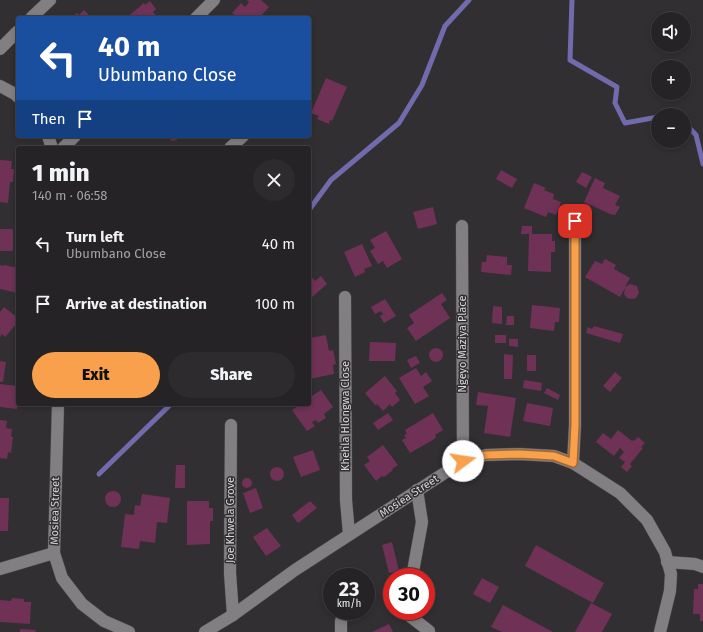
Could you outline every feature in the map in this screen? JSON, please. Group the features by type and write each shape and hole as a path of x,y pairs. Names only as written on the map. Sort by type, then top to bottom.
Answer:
{"street":[{"path":"33,16 50,0"},
{"path":"198,16 214,0"},
{"path":"0,49 16,33"},
{"path":"0,86 16,95"},
{"path":"65,146 73,138"},
{"path":"232,146 241,138"},
{"path":"573,463 575,425 575,221"},
{"name":"Ngeyo Maziya Place","path":"462,226 463,461"},
{"name":"Khehla Hlongwa Close","path":"344,297 346,500 349,534"},
{"name":"Mosiea Street","path":"58,406 54,553 62,578 82,604 104,621 129,632"},
{"name":"Joe Khwela Grove","path":"231,425 230,573 233,615"},
{"name":"Mosiea Street","path":"206,632 233,615 295,570 349,534 463,461 486,455 519,454 554,456 573,463 620,493 647,520 664,552 670,574 670,591 660,632"},
{"path":"414,568 422,522 417,490"},
{"path":"0,569 54,553"},
{"path":"667,562 695,564 703,567"},
{"path":"415,620 430,631"}],"building":[{"path":"247,0 261,0 269,7 261,16 236,16 232,13 241,3 245,7 249,2"},
{"path":"150,1 156,9 153,12 156,16 128,16 144,3 145,5"},
{"path":"84,10 90,16 73,16 77,13 79,15"},
{"path":"326,78 347,87 332,121 330,120 329,124 317,119 319,116 311,113"},
{"path":"170,138 176,138 177,140 171,141"},
{"path":"0,160 12,161 11,169 14,169 13,182 10,182 8,203 0,202"},
{"path":"501,170 517,179 512,188 496,179"},
{"path":"582,172 592,177 586,188 576,182"},
{"path":"595,178 605,183 603,188 620,196 615,205 620,207 615,215 584,202"},
{"path":"534,183 546,188 544,190 554,194 553,199 561,202 556,215 548,212 546,217 524,208"},
{"path":"433,207 437,224 418,229 413,212"},
{"path":"522,226 532,226 532,234 552,234 552,241 555,241 555,252 551,252 551,272 528,271 529,234 521,234"},
{"path":"0,229 13,229 13,251 0,251"},
{"path":"386,231 402,259 387,268 383,261 378,264 370,251 375,248 370,240"},
{"path":"362,244 372,266 364,269 365,272 355,277 344,252"},
{"path":"487,255 507,257 507,265 512,265 511,275 481,272 482,262 486,262"},
{"path":"605,259 616,265 614,269 630,278 625,287 630,284 637,286 639,293 636,298 627,298 624,294 625,288 620,297 585,277 595,261 602,264"},
{"path":"0,265 16,268 16,293 0,289"},
{"path":"321,276 327,284 311,298 311,280 313,278 315,281"},
{"path":"442,293 447,300 441,304 450,318 416,341 407,328 414,323 409,315"},
{"path":"385,299 396,316 384,323 380,316 383,314 381,311 375,314 371,307"},
{"path":"532,305 560,308 559,322 555,322 554,331 530,328"},
{"path":"493,306 502,307 502,324 492,323"},
{"path":"4,307 16,316 16,324 5,337 2,334 0,337 0,312"},
{"path":"507,316 514,316 514,325 506,325"},
{"path":"594,326 623,334 620,343 586,333 588,327 592,329"},
{"path":"326,335 329,351 333,350 336,364 333,365 334,374 311,379 311,338"},
{"path":"495,335 506,335 506,343 495,343"},
{"path":"509,339 518,339 518,347 509,346"},
{"path":"370,342 396,343 395,361 369,361"},
{"path":"433,348 439,348 443,352 443,358 439,362 433,362 429,358 429,352"},
{"path":"504,354 513,355 512,379 504,379"},
{"path":"527,355 536,355 536,371 527,371"},
{"path":"416,356 420,363 411,368 407,360"},
{"path":"0,361 6,362 3,382 0,382"},
{"path":"416,368 421,376 426,372 432,381 423,387 429,396 415,404 399,378"},
{"path":"615,372 622,378 610,392 603,386"},
{"path":"385,376 397,391 395,393 400,400 392,407 390,404 383,411 377,404 376,406 365,393"},
{"path":"524,380 542,383 541,391 523,388"},
{"path":"0,384 16,386 17,409 0,407"},
{"path":"547,388 560,395 558,400 544,393"},
{"path":"321,390 333,407 324,414 326,418 318,423 316,420 312,422 315,426 307,431 292,410 298,406 311,406 311,397"},
{"path":"478,392 516,398 510,437 484,433 488,406 476,405"},
{"path":"527,403 553,408 550,426 523,421"},
{"path":"388,413 393,420 378,430 373,423"},
{"path":"433,413 443,430 435,435 436,438 410,453 402,440 406,438 404,435 407,434 405,430"},
{"path":"0,420 7,421 6,428 12,429 11,437 13,437 11,453 8,452 7,459 0,458"},
{"path":"618,430 632,441 638,437 645,443 641,447 643,448 630,464 632,466 627,472 621,467 625,462 619,458 624,452 620,448 614,456 596,442 603,433 611,439"},
{"path":"383,445 398,465 384,477 382,476 376,481 364,465 370,461 367,457"},
{"path":"313,450 320,470 301,477 293,457"},
{"path":"176,465 185,465 185,488 175,488"},
{"path":"274,467 280,467 284,471 284,477 280,481 274,481 270,477 270,471"},
{"path":"245,478 249,478 252,483 249,488 245,488 242,485 242,481"},
{"path":"256,488 263,508 250,513 243,493"},
{"path":"113,491 119,493 121,499 119,505 113,507 107,505 105,499 107,493"},
{"path":"142,494 170,498 167,523 157,522 155,543 140,541 139,549 121,547 125,514 134,515 135,505 140,506"},
{"path":"0,498 9,498 8,531 0,531"},
{"path":"187,501 209,501 209,508 213,508 213,521 210,521 210,544 187,545"},
{"path":"310,501 317,508 298,523 292,515"},
{"path":"267,528 281,546 266,556 253,537"},
{"path":"392,542 398,568 388,568 382,545"},
{"path":"536,545 604,583 593,603 525,566"},
{"path":"482,578 499,587 490,603 473,594"},
{"path":"698,584 703,584 703,621 700,621 700,614 693,614 694,589 698,589"},
{"path":"12,598 24,599 24,602 31,602 30,624 0,622 0,600 11,601"},
{"path":"591,603 612,614 602,632 575,632"},
{"path":"503,605 553,632 502,632 491,627"},
{"path":"389,624 393,632 372,632"},
{"path":"20,629 36,630 35,632 20,632"}],"waterway":[{"path":"311,207 331,180 399,123 422,85 445,26 469,0"},
{"path":"572,0 570,60 617,87 615,103 625,123 651,118"},
{"path":"691,130 696,135 703,164"},
{"path":"99,474 169,406"}],"route":[{"path":"463,461 486,455 519,454 554,456 573,463 575,425 575,221"}]}
